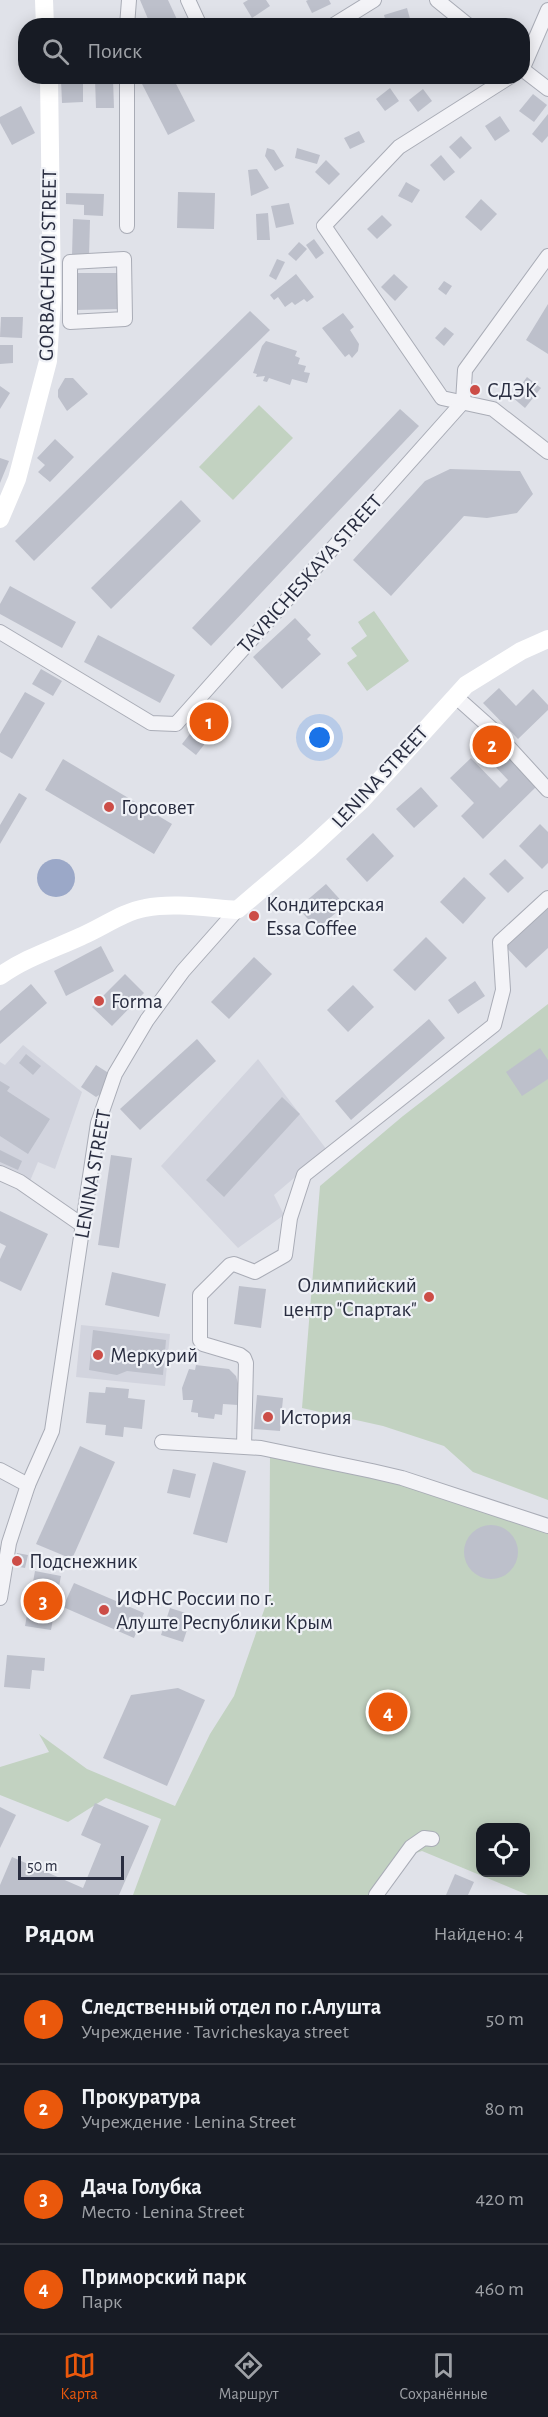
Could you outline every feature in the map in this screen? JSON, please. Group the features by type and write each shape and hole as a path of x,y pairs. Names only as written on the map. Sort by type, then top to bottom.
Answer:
{"main road":[{"path":"44,0 45,18"},
{"name":"GORBACHEVOI STREET","path":"0,519 17,478 37,410 48,361 52,299 49,84"},
{"name":"LENINA STREET","path":"237,910 361,801 466,685 521,651 548,639"},
{"path":"0,976 8,964 83,936 131,912 164,906 237,910"}],"street":[{"path":"128,18 129,0"},
{"path":"188,0 196,18"},
{"path":"345,18 374,0"},
{"path":"437,0 458,18"},
{"path":"530,52 548,10"},
{"path":"530,75 548,89"},
{"path":"127,84 127,226"},
{"path":"499,84 399,147 324,226 442,398 493,409 548,453"},
{"path":"463,402 465,370 548,256"},
{"path":"49,345 70,322 70,262 124,259 125,319 70,322"},
{"name":"TAVRICHESKAYA STREET","path":"0,632 151,723 176,724 463,402"},
{"path":"456,696 492,729 548,790"},
{"path":"244,1446 246,1363 240,1355 203,1344 200,1340 200,1295 230,1265 255,1272 285,1255 290,1218 304,1175 494,1025 503,990 500,942 548,898"},
{"name":"LENINA STREET","path":"0,1598 9,1543 28,1485 52,1431 82,1225 91,1183 98,1123 115,1074 147,1020 183,971 237,910"},
{"path":"0,1173 21,1182 82,1225"},
{"path":"162,1442 261,1448 402,1478 548,1526"},
{"path":"0,1470 28,1485"},
{"path":"376,1895 411,1847 424,1838 432,1839"}],"shaded area":[{"path":"23,1045 82,1092 55,1169 38,1162 30,1181 0,1168 0,1062 5,1065"},
{"path":"258,1059 327,1150 274,1195 284,1215 238,1248 161,1166"},
{"path":"81,1325 170,1334 165,1386 76,1377"}],"green space":[{"path":"259,405 293,438 233,500 199,467"},
{"path":"374,611 409,661 367,691 347,663 357,656 351,648 367,636 358,622"},
{"name":"Олимпийский центр \"Спартак\"","path":"548,1004 548,1500 473,1472 444,1446 383,1426 302,1408 320,1186 403,1116"},
{"path":"270,1455 402,1478 548,1531 548,1895 528,1895 485,1877 530,1877 530,1823 476,1823 476,1873 422,1851 413,1854 383,1895 133,1895 161,1819 106,1798 68,1822 0,1795 0,1767 49,1752 39,1734 87,1769 175,1806 210,1734 234,1696 269,1596"}],"water":[{"path":"56,859 63,860 69,865 74,871 74,885 69,891 63,896 56,897 49,896 43,891 38,885 37,878 38,871 43,865 49,860"}],"building":[{"path":"140,0 168,0 176,18 148,18"},
{"path":"248,0 266,0 270,6 252,18 243,3"},
{"path":"329,0 331,4 312,13 306,1"},
{"path":"407,8 410,18 385,18 384,15"},
{"path":"61,84 83,84 83,102 62,103"},
{"path":"95,84 113,84 114,108 96,108"},
{"path":"142,84 176,84 195,121 168,135"},
{"path":"390,88 399,101 385,111 376,99"},
{"path":"423,89 432,101 418,112 409,100"},
{"path":"533,94 547,105 534,122 519,111"},
{"path":"21,106 35,133 12,145 0,123 0,117"},
{"path":"548,114 548,136 542,143 532,134"},
{"path":"500,116 510,131 495,141 485,126"},
{"path":"359,131 365,142 350,149 344,138"},
{"path":"461,136 472,148 460,159 449,147"},
{"path":"267,148 274,150 284,166 275,171 265,156"},
{"path":"297,148 320,155 317,164 295,158"},
{"path":"441,155 455,172 444,181 430,165"},
{"path":"326,160 340,174 329,185 315,172"},
{"path":"257,169 269,188 251,196 248,170"},
{"path":"406,182 420,190 412,203 398,196"},
{"path":"178,192 215,193 214,229 177,228"},
{"path":"66,193 104,194 103,216 84,215 84,205 66,204"},
{"path":"481,199 497,214 481,231 465,217"},
{"path":"289,203 294,224 276,228 271,206"},
{"path":"268,213 270,240 257,240 256,214"},
{"path":"382,215 392,225 377,239 367,229"},
{"path":"73,219 90,220 89,257 72,256"},
{"path":"314,239 324,253 316,259 306,245"},
{"path":"299,242 307,249 296,261 288,254"},
{"path":"277,259 285,262 276,280 269,276"},
{"path":"75,273 120,273 121,309 75,310"},
{"path":"296,274 314,297 307,302 304,299 295,305 292,302 285,307 278,297 274,300 270,295"},
{"path":"394,274 408,287 395,301 381,287"},
{"path":"444,281 452,286 446,295 438,289"},
{"path":"548,304 548,354 526,340"},
{"path":"250,311 270,330 34,561 15,541"},
{"path":"343,313 354,327 350,330 359,344 358,351 352,358 349,354 345,357 322,328"},
{"path":"1,317 23,317 22,338 0,337"},
{"path":"445,327 454,334 444,346 435,338"},
{"path":"266,341 297,351 295,356 300,358 298,364 306,366 304,372 310,373 307,383 292,379 290,385 269,378 267,382 263,381 265,376 256,377 257,374 253,373 262,346"},
{"path":"0,345 13,345 13,363 0,364"},
{"path":"527,377 541,388 525,408 512,397"},
{"path":"65,378 73,378 88,394 67,411 58,397 58,390"},
{"path":"0,386 10,393 0,409"},
{"path":"400,409 419,426 211,646 192,628"},
{"path":"55,439 74,457 50,482 38,472 45,465 37,458"},
{"path":"0,458 9,461 0,483"},
{"path":"450,469 520,471 533,494 517,513 487,518 464,516 391,596 353,560 425,481"},
{"path":"181,500 201,521 111,609 91,588"},
{"path":"10,586 76,622 62,648 0,614 0,604"},
{"path":"295,618 311,635 307,639 321,654 282,689 253,657"},
{"path":"98,635 175,675 160,703 84,662"},
{"path":"41,669 62,681 53,696 32,684"},
{"path":"499,688 516,706 533,689 548,705 548,710 518,739 483,703"},
{"path":"25,692 45,703 12,759 0,752 0,734"},
{"path":"211,707 225,718 196,755 182,744"},
{"path":"489,735 538,785 483,839 461,816 474,803 450,778 471,758 500,788 508,780 477,747"},
{"name":"Горсовет","path":"63,759 172,824 154,854 45,790"},
{"path":"421,787 438,806 414,828 396,809"},
{"path":"19,793 27,798 0,844 0,825"},
{"path":"540,824 548,832 548,863 542,869 519,846"},
{"path":"373,833 394,856 367,882 346,859"},
{"path":"505,859 524,878 508,893 489,874"},
{"path":"464,877 486,898 463,924 440,902"},
{"path":"326,884 345,905 317,929 298,908"},
{"path":"548,905 548,948 526,968 504,945"},
{"path":"426,937 447,958 415,991 393,970"},
{"path":"101,946 114,971 66,996 54,971"},
{"path":"254,957 272,974 229,1019 211,1002"},
{"path":"125,974 144,993 112,1026 92,1007"},
{"path":"475,981 485,996 458,1014 448,1000"},
{"path":"31,984 47,1003 0,1044 0,1011"},
{"path":"353,985 374,1007 348,1032 327,1010"},
{"path":"429,1019 445,1038 351,1120 335,1101"},
{"path":"197,1039 216,1061 140,1130 120,1109"},
{"path":"540,1048 548,1060 548,1079 522,1096 506,1072"},
{"path":"26,1054 41,1066 33,1075 19,1063"},
{"path":"96,1065 107,1072 107,1090 96,1097 81,1087"},
{"path":"0,1081 10,1087 7,1091 50,1119 28,1154 0,1136"},
{"path":"282,1097 300,1114 224,1197 206,1180"},
{"path":"0,1150 22,1161 18,1170 0,1162"},
{"path":"111,1155 132,1158 119,1248 98,1245"},
{"path":"0,1211 48,1234 21,1291 0,1281 0,1259 6,1246 0,1243"},
{"path":"112,1272 166,1284 159,1317 105,1305"},
{"path":"239,1286 266,1289 261,1328 234,1324"},
{"path":"93,1330 166,1340 163,1375 127,1371 117,1375 89,1370"},
{"path":"196,1365 229,1369 236,1376 240,1391 238,1405 223,1404 222,1415 215,1414 214,1419 198,1417 198,1413 191,1412 193,1400 183,1400 182,1388 189,1369 195,1370"},
{"path":"106,1387 129,1389 128,1398 145,1400 142,1429 124,1427 123,1437 105,1435 106,1425 86,1423 89,1392 105,1393"},
{"path":"257,1395 283,1398 280,1431 254,1429"},
{"path":"80,1446 115,1462 72,1559 36,1544"},
{"path":"213,1462 246,1471 227,1543 193,1534"},
{"path":"173,1469 196,1474 190,1498 167,1493"},
{"path":"486,1525 496,1525 506,1529 514,1537 518,1552 514,1567 506,1575 496,1579 486,1579 476,1575 468,1567 464,1557 464,1547 468,1537 476,1529"},
{"path":"17,1553 28,1555 25,1568 14,1566"},
{"path":"35,1571 61,1576 51,1630 25,1626"},
{"name":"ИФНС России по г. Алуште Республики Крым","path":"74,1583 144,1613 134,1638 63,1607"},
{"path":"170,1608 192,1615 183,1642 161,1635"},
{"path":"7,1655 45,1658 44,1671 32,1670 30,1689 4,1687"},
{"path":"178,1688 205,1700 167,1786 103,1758 131,1695"},
{"path":"95,1803 149,1826 119,1895 0,1895 0,1885 12,1857 83,1888 101,1844 81,1835"},
{"path":"0,1807 16,1815 0,1848"},
{"path":"455,1874 474,1882 468,1895 446,1895"}],"place":[{"name":"СДЭК","path":"475,390"},
{"name":"Следственный отдел по г.Алушта","path":"209,722"},
{"name":"Прокуратура","path":"492,745"},
{"name":"Горсовет","path":"109,807"},
{"name":"Кондитерская Essa Coffee","path":"254,916"},
{"name":"Forma","path":"99,1001"},
{"name":"Олимпийский центр \"Спартак\"","path":"429,1297"},
{"name":"Меркурий","path":"98,1355"},
{"name":"История","path":"268,1417"},
{"name":"Подснежник","path":"17,1561"},
{"name":"Дача Голубка","path":"43,1601"},
{"name":"ИФНС России по г. Алуште Республики Крым","path":"104,1610"},
{"name":"Приморский парк","path":"388,1712"}]}
